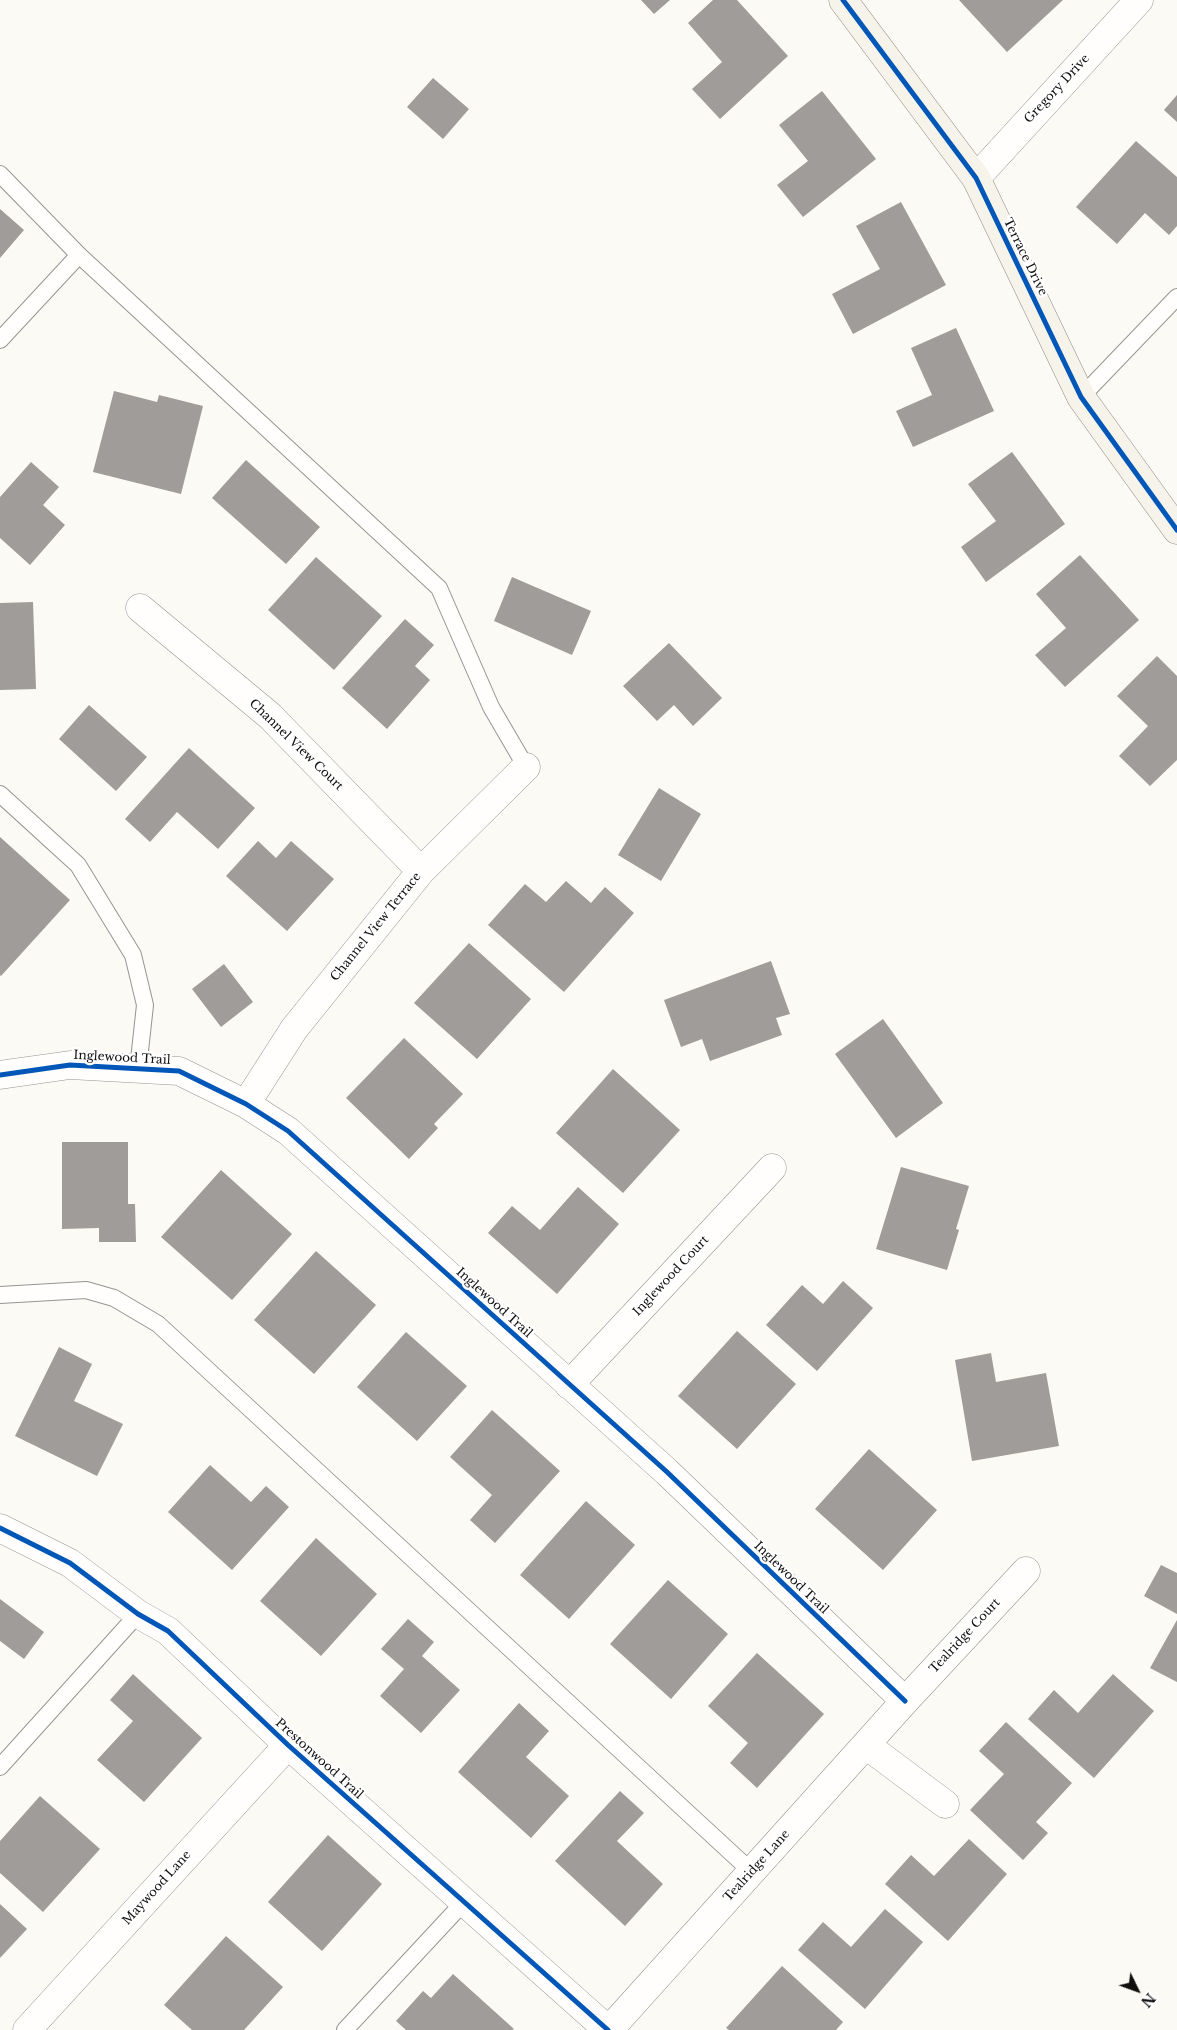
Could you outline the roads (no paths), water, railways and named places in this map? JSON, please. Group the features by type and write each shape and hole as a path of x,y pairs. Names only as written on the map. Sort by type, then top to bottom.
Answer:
{"street":[{"name":"Terrace Drive","path":"843,0 976,178 1081,397 1177,530"},
{"name":"Gregory Drive","path":"976,178 1139,0"},
{"name":"Channel View Court","path":"140,608 270,716 421,871"},
{"name":"Channel View Terrace","path":"246,1104 294,1029 421,871 526,767"},
{"name":"Inglewood Trail","path":"0,1075 70,1065 178,1070 246,1104 288,1131 667,1472 905,1701"},
{"name":"Inglewood Court","path":"569,1385 772,1168"},
{"name":"Prestonwood Trail","path":"0,1528 70,1563 138,1614 168,1631 288,1745 608,2030"},
{"name":"Tealridge Court","path":"905,1701 1026,1571"},
{"name":"Tealridge Lane","path":"608,2030 905,1701"},
{"name":"Maywood Lane","path":"27,2030 288,1745"},
{"path":"866,1745 945,1804"}],"lane":[{"path":"0,174 79,254 439,588 491,708 526,767"},
{"path":"0,340 79,254"},
{"path":"1081,397 1177,297"},
{"path":"0,794 78,865 133,955 145,1005 138,1069"},
{"path":"0,1295 86,1290 114,1298 158,1324 752,1872"},
{"path":"0,1767 138,1614"},
{"path":"345,2030 464,1902"}]}
